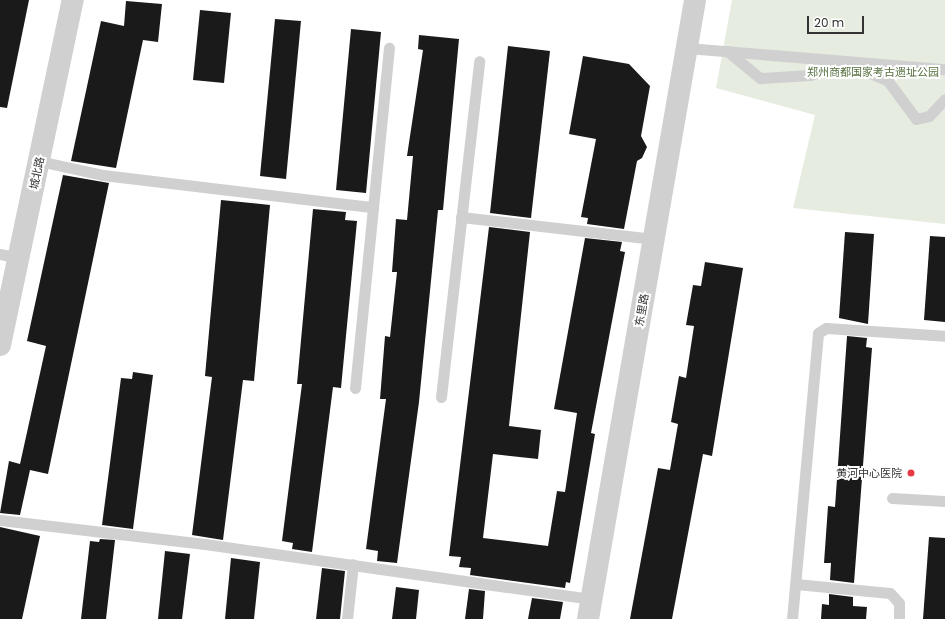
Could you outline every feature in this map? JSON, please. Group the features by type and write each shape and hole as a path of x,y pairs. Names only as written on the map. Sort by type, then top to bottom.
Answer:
{"street":[{"name":"城北路","path":"0,345 9,256 39,161 74,0"},
{"name":"东里路","path":"590,609 695,0"}],"lane":[{"path":"355,388 389,48"},
{"path":"687,48 945,69"},
{"path":"727,51 760,78 810,75 841,66 865,71 888,81 916,119 930,116 945,99"},
{"path":"441,397 479,61"},
{"path":"39,161 103,175 373,207"},
{"path":"461,217 654,239"},
{"path":"792,619 818,333 826,328 945,336"},
{"path":"892,498 945,501"},
{"path":"0,520 353,564 590,609"},
{"path":"347,619 353,564"},
{"path":"796,584 890,593 899,603 899,619"}],"green space":[{"name":"郑州商都国家考古遗址公园","path":"732,0 945,0 945,224 793,208 815,115 716,88"}],"building":[{"path":"0,0 29,0 7,108 0,107"},
{"path":"126,1 162,4 158,42 143,40 116,168 71,161 101,21 124,26"},
{"path":"200,10 231,13 224,83 193,80"},
{"path":"275,19 301,21 286,179 260,176"},
{"path":"351,29 381,32 366,193 336,190"},
{"path":"419,35 459,39 443,210 438,210 419,402 397,563 377,561 378,551 366,549 386,399 380,399 385,336 390,337 397,272 392,272 396,219 407,220 413,156 407,156 423,50 418,49"},
{"path":"508,46 550,51 531,218 490,213"},
{"path":"583,56 629,64 650,86 641,136 647,147 642,158 637,161 624,229 587,224 588,218 581,217 596,139 569,134"},
{"path":"63,175 109,183 48,474 30,470 20,515 0,513 9,461 20,464 46,346 27,341"},
{"path":"221,200 270,205 254,381 243,380 223,540 192,535 212,377 205,376"},
{"path":"313,209 346,212 345,220 357,221 341,388 333,387 312,552 292,549 293,543 282,541 302,384 297,384"},
{"path":"489,227 530,232 509,426 541,430 538,459 493,454 483,538 548,546 557,491 565,492 577,413 554,409 585,238 622,242 620,251 625,252 591,433 595,434 570,583 566,582 565,588 470,575 471,568 459,567 461,557 449,556"},
{"path":"845,232 874,234 868,324 839,318"},
{"path":"930,236 945,237 945,322 924,320"},
{"path":"705,262 743,268 712,456 703,454 672,619 630,619 658,468 670,470 678,424 671,422 679,376 686,378 694,326 686,325 693,285 701,286"},
{"path":"847,336 867,338 866,347 872,348 854,583 830,580 831,563 824,563 828,506 835,507"},
{"path":"133,372 153,375 133,529 102,525 121,378 132,379"},
{"path":"0,527 40,536 22,619 0,619"},
{"path":"929,537 945,538 945,619 923,619"},
{"path":"100,539 115,540 106,619 81,619 90,541 99,542"},
{"path":"165,551 190,554 182,619 158,619"},
{"path":"231,558 260,562 254,619 225,619"},
{"path":"322,568 345,571 340,619 316,619"},
{"path":"396,587 419,590 416,619 392,619"},
{"path":"469,589 485,591 483,619 465,619"},
{"path":"829,594 853,597 853,606 867,607 866,619 821,619 822,604 829,605"},
{"path":"532,598 563,602 560,619 528,619"}],"place":[{"name":"黄河中心医院","path":"911,473"}]}
